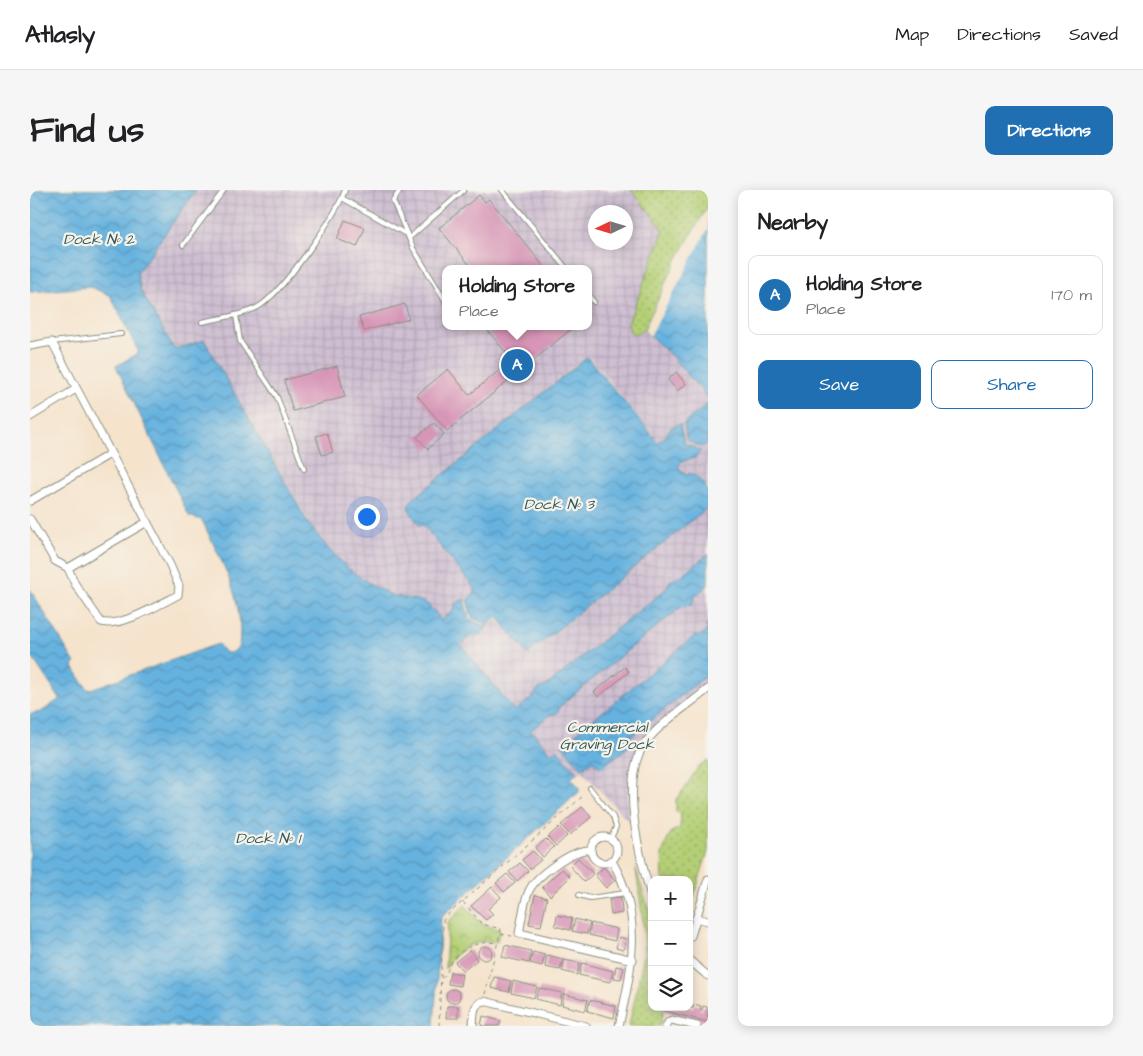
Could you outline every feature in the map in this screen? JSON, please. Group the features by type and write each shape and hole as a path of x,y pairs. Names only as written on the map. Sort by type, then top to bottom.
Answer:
{"street":[{"path":"30,346 52,342 170,565 179,586 178,594 151,609 108,624 101,622 92,612 75,584 68,568 55,561 30,519"},
{"path":"30,417 76,390"},
{"path":"30,501 110,454"},
{"path":"68,568 147,522"},
{"path":"648,884 636,841 632,785 636,763 647,740 708,689"},
{"path":"597,838 610,838 618,849 612,861 600,862 593,858 591,850 597,838"},
{"path":"591,850 578,851 568,855 531,887 519,933 633,960"},
{"path":"612,861 623,880 627,892 633,960 619,1026"},
{"path":"693,929 708,879"},
{"path":"696,918 708,921"},
{"path":"693,963 708,976"},
{"path":"473,1026 474,1008 477,1004 484,1001 586,1026"},
{"path":"668,1023 697,1026"}],"lane":[{"path":"183,244 224,190"},
{"path":"202,322 236,315 257,307 270,299 327,226 345,190"},
{"path":"400,190 393,201 408,236 442,295"},
{"path":"408,236 464,190"},
{"path":"502,190 564,265"},
{"path":"342,198 408,236"},
{"path":"236,315 240,341 277,397 304,469"},
{"path":"52,342 121,334"},
{"path":"590,788 613,817 616,827 610,838"},
{"path":"579,895 590,898 627,892"}],"path":[{"path":"439,1026 443,921 582,797"},
{"path":"463,902 482,924 501,929 485,995"},
{"path":"500,934 510,936 519,933"},
{"path":"441,978 446,975 451,962 469,946 486,942 498,943"}],"shaded area":[{"path":"196,190 708,190 708,207 677,260 644,330 671,355 708,396 708,404 684,423 702,447 708,442 708,487 690,473 686,477 678,466 683,461 684,443 680,424 670,428 665,437 659,442 590,358 584,358 410,503 408,508 419,525 422,525 475,589 475,593 441,620 412,601 375,587 343,564 317,536 204,340 174,349 141,291 137,280 138,270"},
{"path":"708,507 708,685 643,739 632,764 630,776 628,801 632,825 582,771 578,774 557,749 551,754 531,730 561,706 545,687 516,711 461,645 495,618 531,653"}],"green space":[{"path":"631,190 708,190 708,207 677,260 644,330 634,335 630,332 628,323 664,230"},
{"path":"708,760 708,851 693,899 693,876 663,876 662,853 671,832 680,828 681,814 676,812 676,798 678,798 699,766"},
{"path":"636,869 648,908 648,1011 664,1011 660,1026 629,1026 645,951"},
{"path":"465,905 481,924 500,930 497,942 483,942 466,947 450,961 445,969 448,922"}],"water":[{"name":"Dock Nº 1","path":"30,190 196,190 137,273 141,291 174,349 204,340 307,521 333,553 353,572 388,593 425,603 432,608 441,620 452,612 456,603 464,599 469,619 487,627 481,634 471,636 461,645 515,711 535,695 538,689 546,686 667,588 669,581 680,577 708,554 708,585 695,596 692,605 681,607 561,705 557,713 550,715 531,730 551,753 557,749 577,773 571,778 579,787 579,792 441,917 434,1026 30,1026 30,714 41,712 60,699 30,654 30,589 75,663 73,667 88,690 218,644 225,653 232,653 239,646 240,629 235,596 217,551 202,520 189,516 116,366 139,353 110,295 90,287 30,292"},
{"path":"708,207 708,396 706,396 671,355 644,330 677,260"},
{"name":"Dock Nº 3","path":"587,357 658,442 665,437 670,428 680,424 684,443 701,451 695,458 683,461 678,466 686,476 690,473 704,483 708,495 708,507 528,654 498,618 493,619 487,624 472,618 467,600 475,593 475,589 423,525 419,525 408,508 411,501"},
{"path":"708,404 708,442 702,447 687,440 684,423"},
{"name":"Commercial Graving Dock","path":"708,630 708,674 629,738 633,743 601,768 593,761 582,768 562,745 696,635 698,637"}],"pier":[{"path":"708,207 708,229 650,336 644,330 677,260"}],"building":[{"path":"479,195 485,202 489,199 543,265 470,265 439,228"},
{"path":"345,220 365,228 357,247 337,239"},
{"path":"405,304 409,319 364,331 359,317"},
{"path":"487,330 570,330 447,431 417,395 448,369 469,395 512,360"},
{"path":"337,366 345,397 293,411 284,380"},
{"path":"676,372 686,384 677,391 668,380"},
{"path":"434,423 444,434 428,449 417,437"},
{"path":"327,433 333,452 322,455 316,436"},
{"path":"625,667 629,672 598,697 594,692"},
{"path":"582,807 591,817 570,835 561,825"},
{"path":"559,827 567,836 556,846 548,837"},
{"path":"546,839 554,847 543,857 535,848"},
{"path":"533,851 541,860 530,869 522,860"},
{"path":"578,858 593,874 584,882 570,866"},
{"path":"520,863 528,871 517,881 509,872"},
{"path":"604,867 615,880 606,888 595,875"},
{"path":"562,869 570,877 550,896 542,887"},
{"path":"507,874 515,883 504,892 496,883"},
{"path":"492,887 501,897 488,909 493,914 486,920 471,906"},
{"path":"535,895 547,898 541,926 529,924"},
{"path":"621,897 622,913 611,915 609,898"},
{"path":"557,915 572,918 570,930 555,926"},
{"path":"575,919 590,923 587,934 572,931"},
{"path":"591,923 617,929 615,941 589,935"},
{"path":"619,937 626,939 623,950 616,948"},
{"path":"505,945 531,951 529,963 502,957"},
{"path":"485,946 490,948 492,953 490,958 485,960 480,958 478,953 480,948"},
{"path":"470,950 477,960 463,971 455,962"},
{"path":"533,952 545,955 542,966 530,963"},
{"path":"547,955 563,959 560,970 545,967"},
{"path":"564,960 580,963 577,975 562,971"},
{"path":"582,963 613,971 610,982 579,975"},
{"path":"616,966 624,968 621,979 614,978"},
{"path":"450,972 462,974 460,986 448,984"},
{"path":"494,977 511,981 509,992 491,988"},
{"path":"513,981 537,987 534,998 511,993"},
{"path":"539,988 562,993 560,1005 536,999"},
{"path":"453,989 458,991 460,996 458,1001 453,1003 448,1001 446,996 448,991"},
{"path":"564,994 588,1000 585,1011 562,1005"},
{"path":"590,1000 616,1006 614,1018 587,1011"},
{"path":"694,1004 701,1006 700,1010 702,1010 703,1006 707,1007 708,1022 664,1011 693,1011"},
{"path":"447,1006 458,1006 458,1018 446,1018"},
{"path":"483,1016 501,1021 499,1026 481,1026"}],"place":[{"name":"Holding Store","path":"517,365"}],"water label":[{"name":"Dock Nº 2","path":"99,239"}]}
